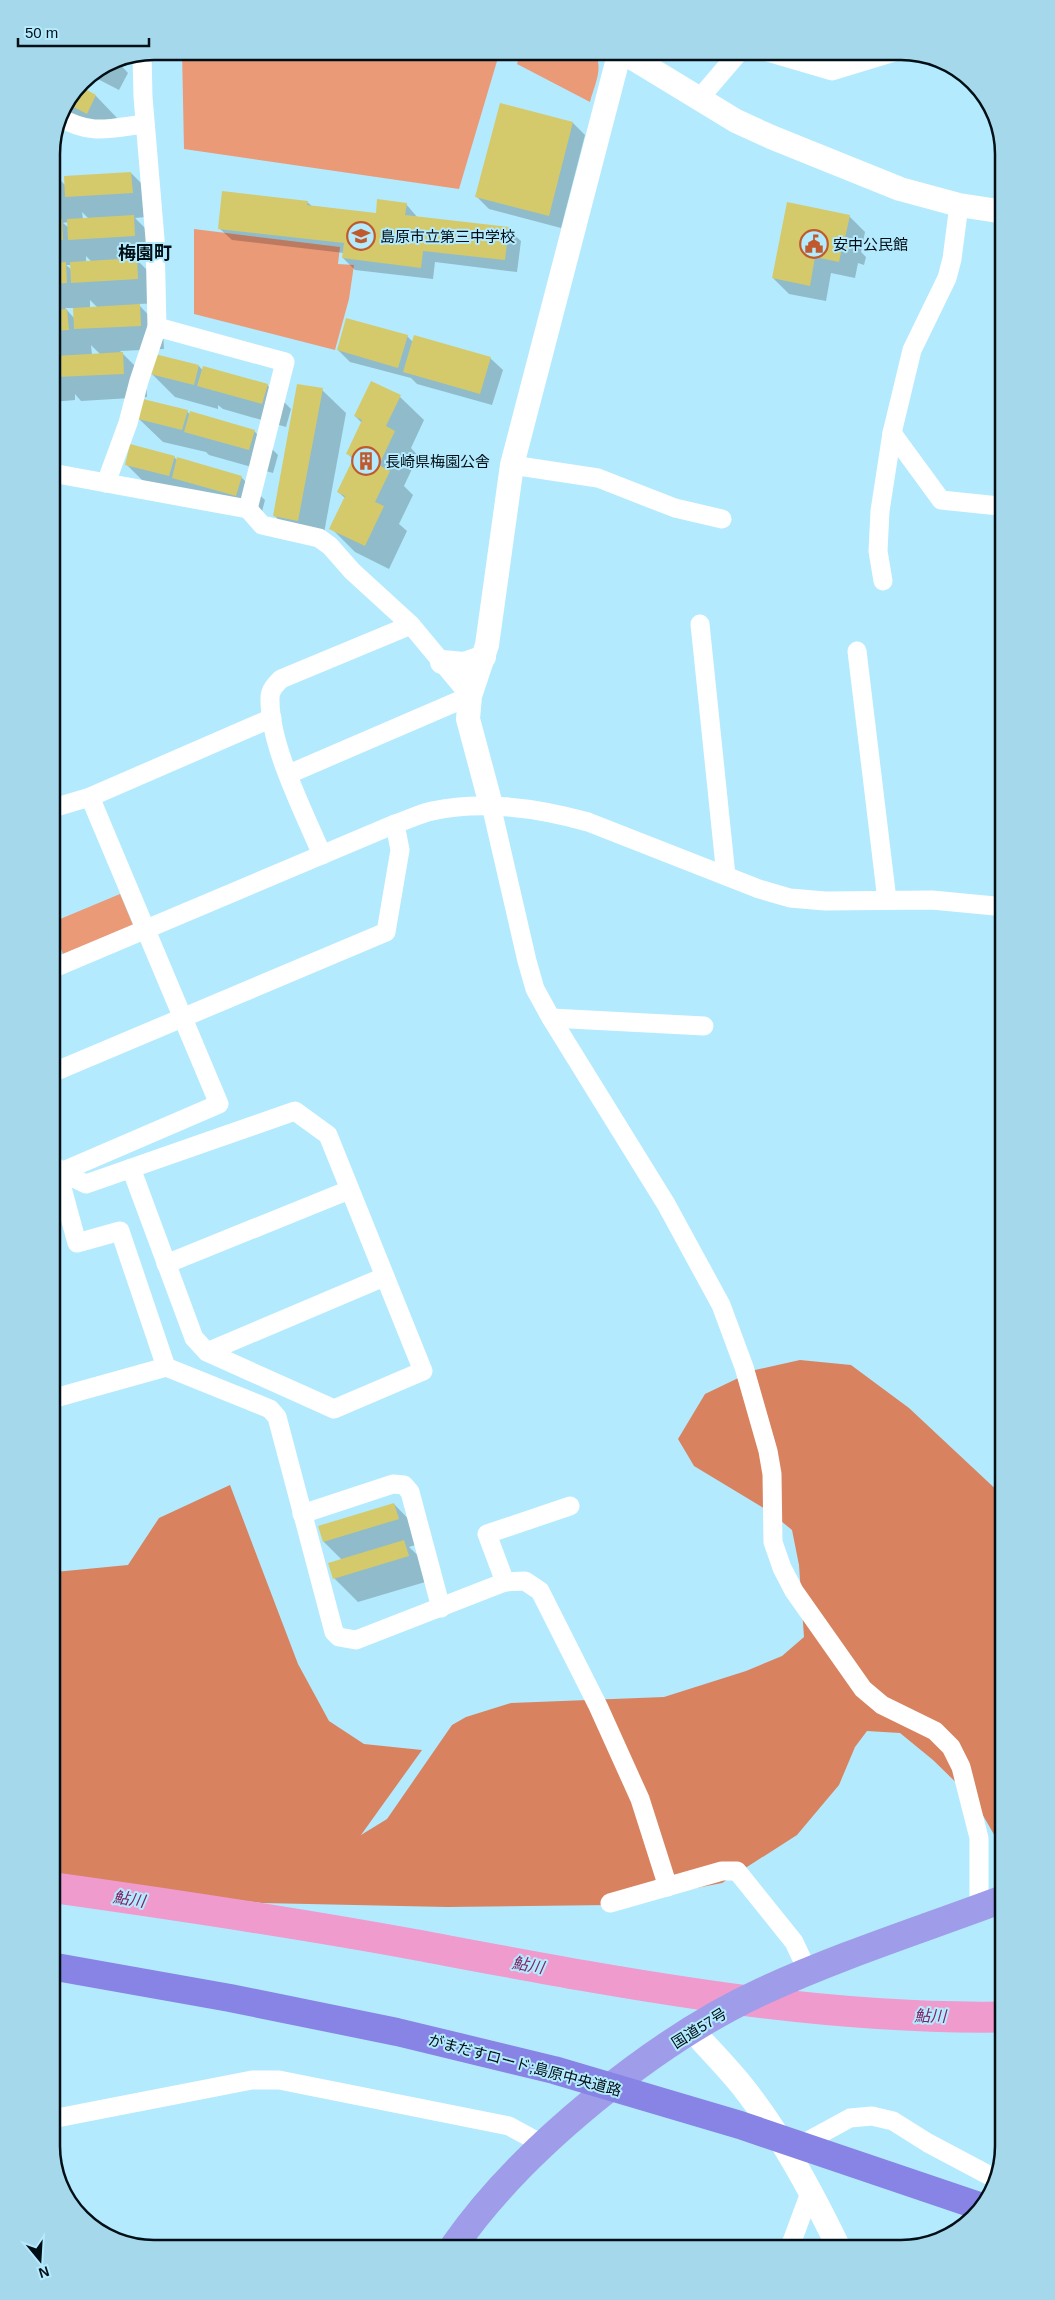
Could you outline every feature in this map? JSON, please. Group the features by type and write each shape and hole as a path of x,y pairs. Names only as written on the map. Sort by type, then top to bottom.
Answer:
{"highway":[{"name":"国道57号","path":"459,2240 493,2197 544,2145 586,2108 634,2070 692,2030 762,1992 808,1972 991,1904"},
{"name":"がまだすロード;島原中央道路","path":"60,1968 286,2009 397,2032 554,2070 740,2124 849,2163 975,2204"}],"street":[{"path":"619,60 512,465 484,657 470,696 469,724 491,805 527,962 535,989 666,1204 720,1305 744,1367 768,1451 772,1474 773,1542 782,1568 794,1591 864,1689 882,1705 936,1731 950,1747 961,1767 979,1838 991,1904"},
{"path":"636,60 736,121 771,138 900,189 959,205 995,211"},
{"path":"699,99 733,60"},
{"path":"793,60 832,71 870,60"},
{"path":"106,483 128,423 138,381 157,327 155,239 145,124 142,61"},
{"path":"66,121 76,127 88,129 145,124"},
{"path":"883,581 878,551 880,511 892,433 912,350 946,278 952,259 959,205"},
{"path":"157,327 285,362 248,510"},
{"path":"892,433 941,500 995,506"},
{"path":"512,465 598,478 675,508 722,520"},
{"path":"60,474 248,510 262,525 319,538 330,546 352,571 411,625 470,696"},
{"path":"700,624 726,876"},
{"path":"322,855 278,746 272,718 270,697 272,688 281,679 411,625"},
{"path":"858,651 887,900"},
{"path":"442,662 464,664 484,657"},
{"path":"288,774 470,696"},
{"path":"60,806 90,797 272,718"},
{"path":"60,1167 219,1104 90,797"},
{"path":"60,964 395,824 429,812 491,805 561,814 588,822 726,876 790,898 825,901 932,900 995,906"},
{"path":"60,1069 386,932 400,850 395,824"},
{"path":"551,1018 704,1026"},
{"path":"60,1169 86,1184 131,1168 295,1111 328,1135 423,1371 334,1410 207,1352 194,1338 131,1168"},
{"path":"60,1178 77,1243 120,1231 166,1367"},
{"path":"166,1264 349,1190"},
{"path":"207,1352 384,1277"},
{"path":"60,1397 166,1367 270,1409 277,1417 334,1632 339,1637 356,1640 505,1582 525,1581 540,1591 598,1706 640,1799 668,1887"},
{"path":"302,1514 393,1484 404,1485 410,1492 441,1608"},
{"path":"505,1582 487,1534 570,1506"},
{"path":"610,1903 722,1871 737,1872 794,1942 808,1972"},
{"path":"692,2030 743,2087 788,2152 811,2190 835,2240"},
{"path":"60,2117 252,2080 279,2080 509,2126 544,2145"},
{"path":"788,2152 850,2118 872,2116 893,2121 928,2143 990,2176"},
{"path":"792,2240 811,2190"}],"shaded area":[{"path":"182,60 497,60 459,189 184,149"},
{"path":"518,60 597,60 598,75 590,102 517,64"},
{"path":"194,229 340,247 338,264 354,265 349,299 335,350 194,314"},
{"path":"120,894 133,925 63,954 60,946 60,919"},
{"path":"800,1360 851,1365 909,1408 995,1488 995,1836 974,1800 933,1760 900,1733 867,1731 855,1747 839,1785 797,1835 722,1883 610,1905 447,1907 262,1903 60,1879 60,1572 128,1565 159,1518 230,1485 298,1664 329,1721 364,1744 422,1750 361,1835 387,1819 452,1725 466,1717 511,1703 664,1697 746,1671 782,1656 804,1637 799,1565 792,1530 770,1512 694,1466 678,1439 705,1394 755,1370"}],"building":[{"path":"85,89 96,95 87,114 73,107"},
{"path":"500,103 573,122 549,216 475,197"},
{"path":"131,172 133,193 65,197 64,176"},
{"path":"222,191 308,201 307,205 376,213 377,199 407,203 405,215 509,227 505,260 423,251 421,268 342,258 344,243 218,229"},
{"name":"安中公民館","path":"787,202 850,215 845,238 850,239 848,249 842,248 839,262 815,257 810,286 772,278"},
{"path":"134,215 135,236 68,240 67,219"},
{"path":"60,219 62,219 63,240 60,240"},
{"path":"137,258 138,279 71,283 70,262"},
{"path":"60,262 66,262 67,283 60,283"},
{"path":"140,304 141,326 74,329 73,308"},
{"path":"60,309 67,309 69,330 60,331"},
{"path":"346,318 408,335 398,368 337,350"},
{"path":"414,335 491,357 480,394 403,372"},
{"path":"123,352 124,374 60,377 60,356"},
{"path":"155,354 199,365 194,385 150,374"},
{"path":"203,366 268,384 262,404 197,386"},
{"name":"長崎県梅園公舎","path":"371,381 401,395 386,426 395,431 379,465 390,471 375,502 384,506 365,546 329,529 345,496 337,492 354,457 346,454 362,420 354,416"},
{"path":"297,384 323,388 298,521 273,516"},
{"path":"143,399 188,410 182,430 138,419"},
{"path":"190,411 255,430 249,450 184,432"},
{"path":"130,444 175,456 169,476 125,465"},
{"path":"177,457 242,476 236,496 172,478"},
{"path":"394,1503 399,1519 323,1542 318,1526"},
{"path":"404,1540 409,1556 333,1579 328,1563"}],"waterway":[{"name":"鮎川","path":"60,1889 327,1929 562,1972 708,1996 855,2012 995,2017"}],"place":[{"name":"島原市立第三中学校","path":"361,236"},
{"name":"安中公民館","path":"814,244"},
{"name":"長崎県梅園公舎","path":"366,461"}],"district":[{"name":"梅園町","path":"145,253"}]}
